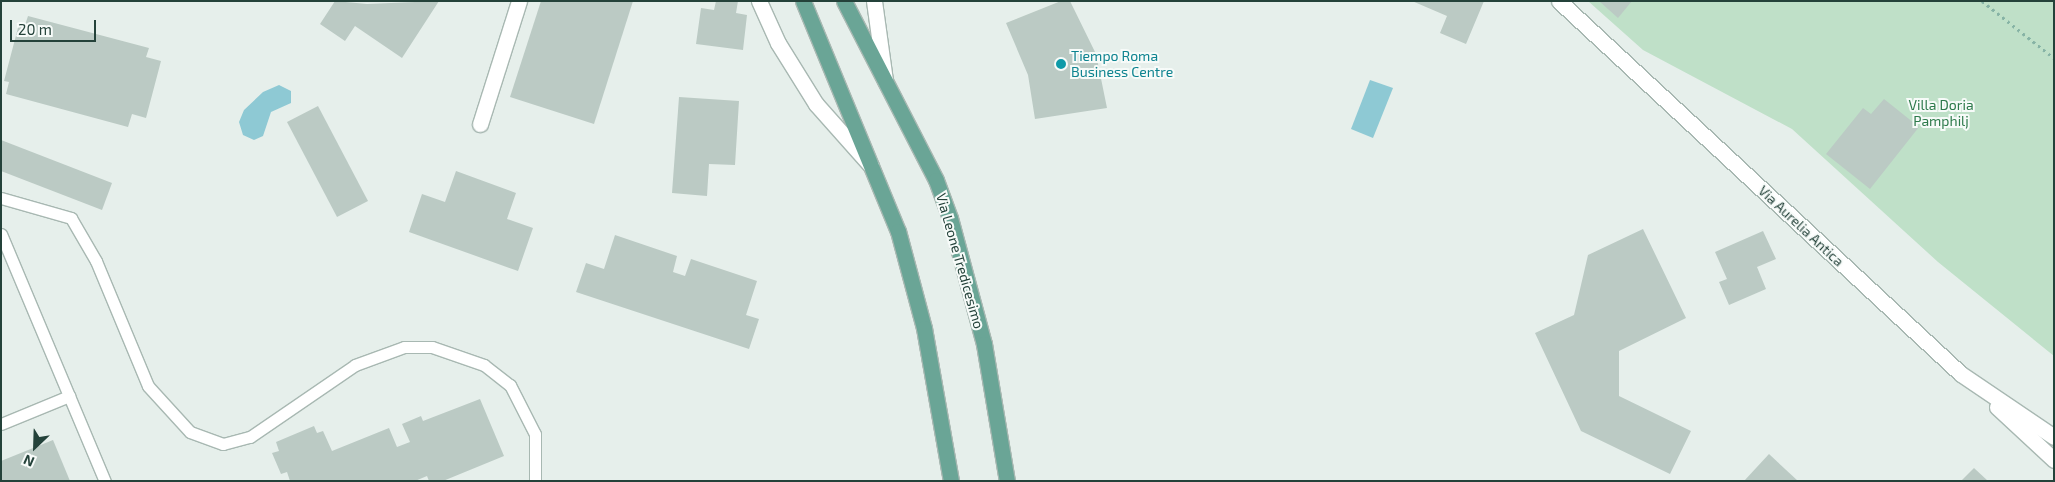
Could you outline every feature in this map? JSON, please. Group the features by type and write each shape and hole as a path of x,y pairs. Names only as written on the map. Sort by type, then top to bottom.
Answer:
{"main road":[{"path":"480,124 519,1"},
{"path":"759,1 782,51 816,104 876,172"},
{"path":"803,1 876,172 911,277 951,481"},
{"name":"Via Leone Tredicesimo","path":"844,1 886,81 950,218 984,344 1007,481"},
{"path":"874,1 886,81"},
{"name":"Via Aurelia Antica","path":"1559,1 1961,374 2054,437"},
{"path":"1961,374 2054,460"}],"lane":[{"path":"1,198 71,218 96,261 148,386 190,432 223,444 250,437 355,365 404,347 432,347 484,365 510,385 535,434 535,481"},
{"path":"1,234 105,481"},
{"path":"1,424 69,396"}],"path":[{"path":"1982,1 2054,58"}],"green space":[{"name":"Villa Doria Pamphilj","path":"1588,1 2054,1 2054,356 1938,262 1792,129 1643,50"}],"water":[{"path":"1370,80 1393,88 1373,138 1351,129"},
{"path":"279,85 291,91 291,103 271,112 263,136 254,140 243,135 239,122 244,110 263,92"}],"building":[{"path":"335,1 367,4 439,1 402,58 355,26 345,41 320,24"},
{"path":"541,1 633,1 594,124 510,97"},
{"path":"716,1 738,1 736,13 747,15 743,50 696,44 701,8 714,10"},
{"name":"Tiempo Roma Business Centre","path":"1061,1 1070,1 1096,54 1107,108 1035,119 1028,75 1006,23"},
{"path":"1412,1 1484,1 1466,44 1440,33 1447,16"},
{"path":"1599,1 1632,1 1618,18"},
{"path":"28,16 149,48 146,57 161,61 146,118 132,114 128,127 6,94 9,82 4,81 19,24 25,25"},
{"path":"679,97 739,101 735,165 709,164 707,196 672,193"},
{"path":"1884,99 1919,127 1870,189 1826,154 1863,108 1871,114"},
{"path":"318,106 368,201 337,217 287,122"},
{"path":"1,140 112,183 102,210 1,171"},
{"path":"456,171 516,193 507,219 533,228 518,271 409,232 422,194 445,202"},
{"path":"1643,229 1686,318 1619,351 1619,396 1691,431 1670,474 1581,431 1535,333 1574,315 1588,255"},
{"path":"1763,231 1776,259 1757,267 1766,289 1729,305 1719,282 1727,279 1715,252"},
{"path":"615,235 677,256 673,272 685,276 691,259 757,281 746,315 759,319 749,349 576,292 586,263 604,269"},
{"path":"480,399 504,456 443,481 429,481 427,476 415,481 290,481 287,472 281,474 272,453 279,451 276,442 314,426 317,433 323,431 332,451 389,428 397,447 410,442 402,424 421,416 423,421"},
{"path":"53,440 70,481 1,481 1,461"},
{"path":"1769,454 1798,481 1744,481"},
{"path":"1974,468 1988,481 1961,481"}],"place":[{"name":"Tiempo Roma Business Centre","path":"1061,64"}]}
